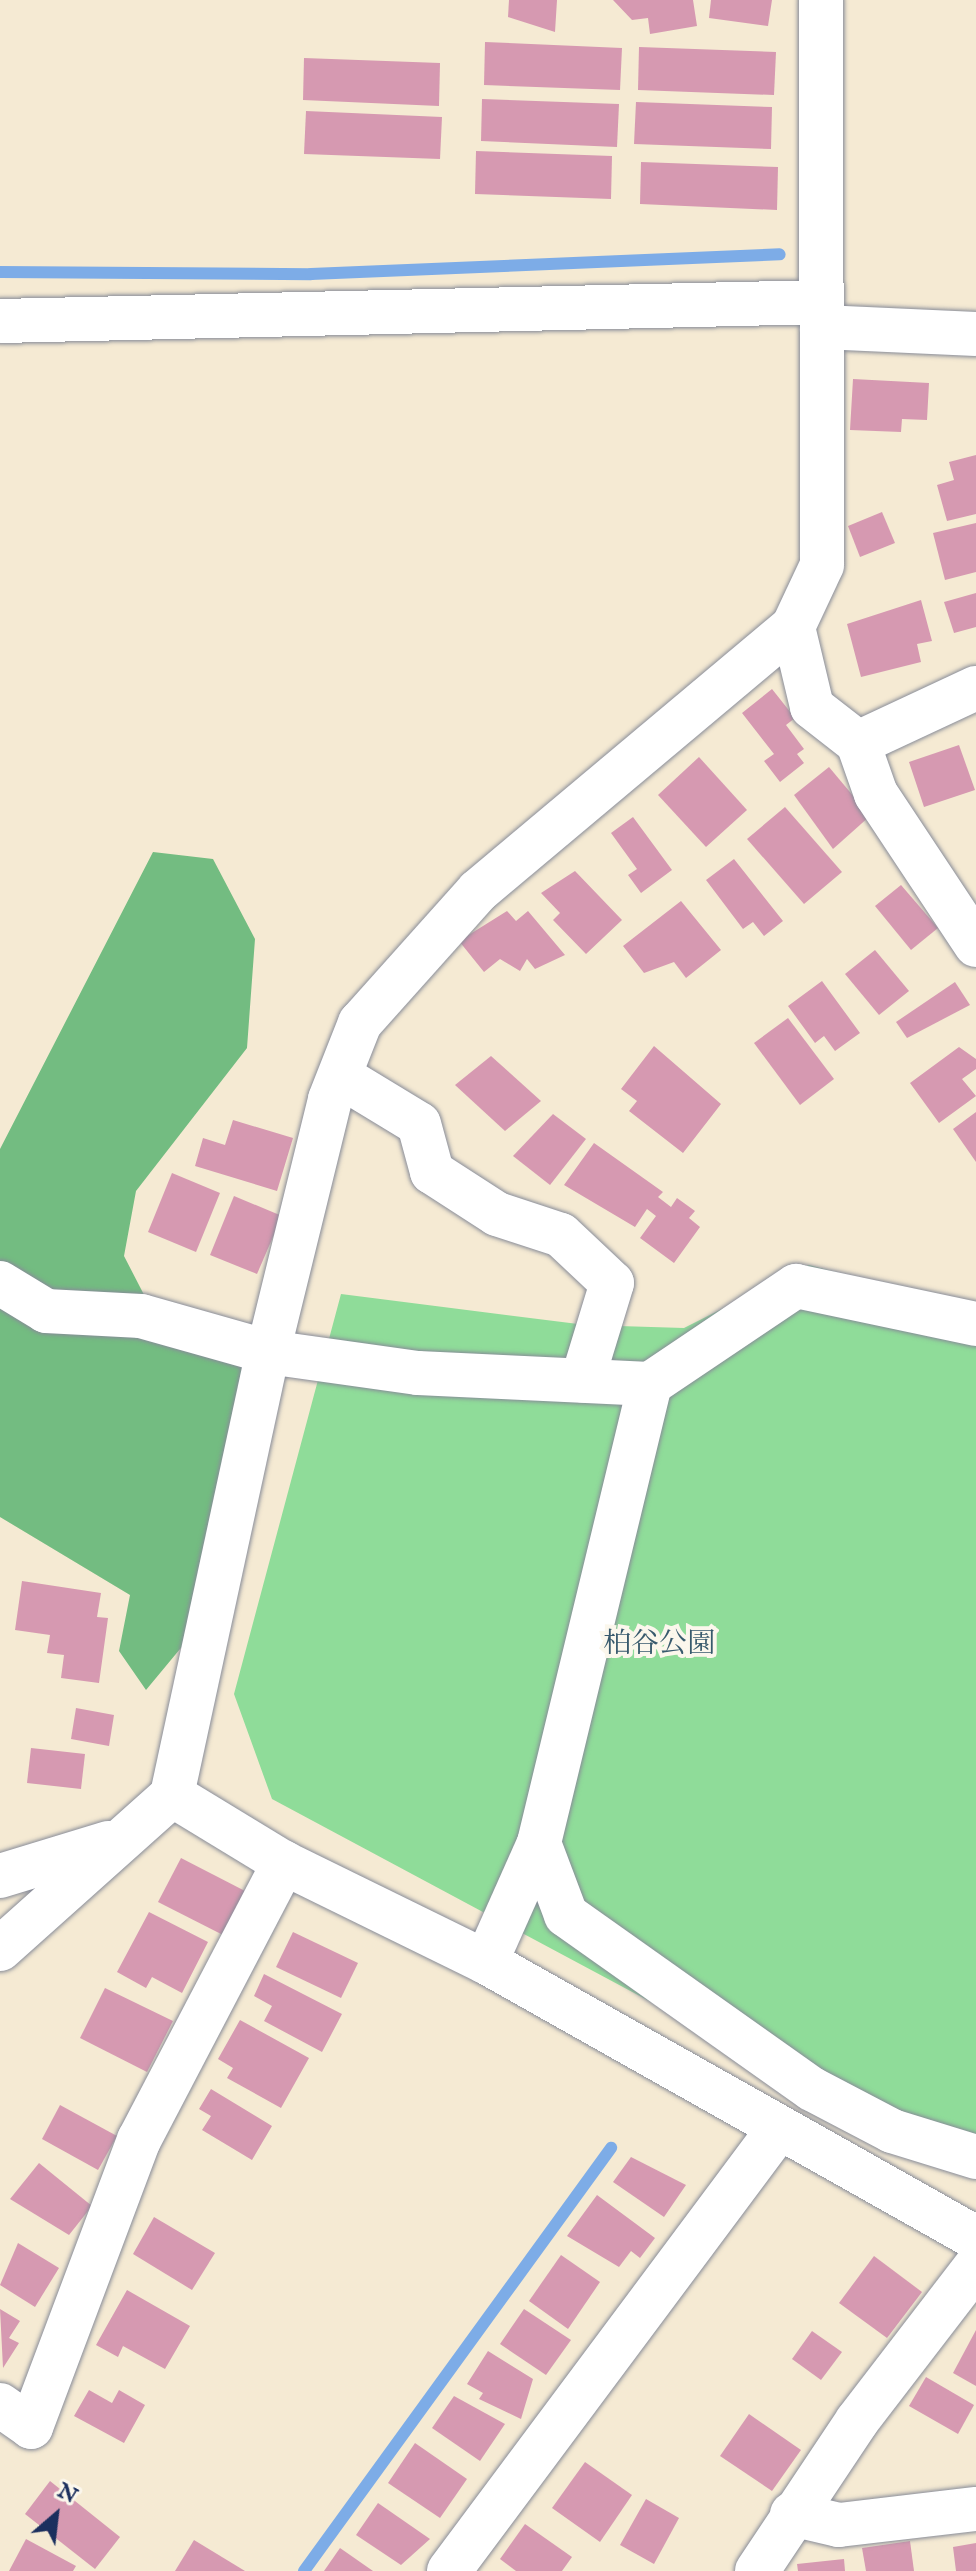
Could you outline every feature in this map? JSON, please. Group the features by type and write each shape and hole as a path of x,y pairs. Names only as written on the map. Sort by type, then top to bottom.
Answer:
{"street":[{"path":"0,1949 118,1840 172,1795 268,1352 340,1076 360,1023 478,891 793,627 822,565 822,314 816,195 821,0"},
{"path":"0,321 822,314 976,334"},
{"path":"793,627 812,707 858,743 876,794 976,945"},
{"path":"858,743 919,710 976,688"},
{"path":"919,710 976,722"},
{"path":"340,1076 419,1124 432,1172 497,1214 561,1235 612,1283 582,1381"},
{"path":"0,1283 46,1311 141,1316 268,1352 418,1373 650,1384 796,1286 976,1324"},
{"path":"486,1962 539,1843 650,1384"},
{"path":"172,1795 284,1863 486,1962 777,2131 976,2238"},
{"path":"0,1876 118,1840"},
{"path":"539,1843 566,1915 812,2089 892,2131 976,2157"},
{"path":"0,2405 31,2427 139,2140 284,1863"},
{"path":"449,2571 777,2131"},
{"path":"757,2571 792,2514 976,2266"},
{"path":"792,2514 839,2525 976,2509"}],"green space":[{"path":"153,852 213,859 255,939 247,1048 136,1191 124,1256 157,1320 248,1346 185,1643 146,1690 119,1651 130,1595 0,1517 0,1149"},
{"name":"柏谷公園","path":"809,1265 976,1310 976,2176 272,1799 234,1694 341,1294 586,1325 684,1328"}],"building":[{"path":"509,0 557,0 555,32 508,17"},
{"path":"613,0 693,0 697,26 650,34 648,18 632,20"},
{"path":"711,0 772,0 768,26 709,18"},
{"path":"485,42 622,48 620,90 484,85"},
{"path":"639,47 776,52 774,95 638,90"},
{"path":"304,58 440,63 439,106 303,100"},
{"path":"482,99 619,104 617,147 481,141"},
{"path":"636,102 772,107 771,149 634,144"},
{"path":"306,111 442,117 440,159 304,154"},
{"path":"476,151 612,156 611,199 475,194"},
{"path":"641,162 778,167 777,210 640,204"},
{"path":"853,379 929,383 927,420 902,419 901,432 850,430"},
{"path":"976,455 976,514 947,521 937,485 954,480 949,462"},
{"path":"882,512 895,543 860,557 848,526"},
{"path":"976,523 976,572 945,580 933,533"},
{"path":"976,593 976,627 954,633 944,602"},
{"path":"921,600 932,641 917,644 921,662 861,677 847,624"},
{"path":"772,689 795,718 786,725 804,749 797,754 804,763 780,782 764,761 774,754 742,713"},
{"path":"959,745 975,790 924,807 909,762"},
{"path":"699,757 747,810 706,847 658,795"},
{"path":"829,767 870,816 833,849 794,795"},
{"path":"785,807 842,872 804,904 747,839"},
{"path":"633,817 672,870 641,893 628,875 637,869 611,833"},
{"path":"734,859 783,921 764,936 753,922 743,929 706,880"},
{"path":"575,871 622,920 586,954 553,920 560,913 541,893"},
{"path":"901,885 938,928 911,950 875,906"},
{"path":"681,901 721,950 686,978 674,962 644,973 623,946"},
{"path":"507,911 516,921 528,911 565,955 535,969 527,959 520,971 500,959 484,972 459,941"},
{"path":"875,950 909,991 879,1015 845,974"},
{"path":"822,981 860,1033 835,1051 824,1036 815,1043 788,1006"},
{"path":"955,982 970,1005 907,1038 896,1022"},
{"path":"788,1018 834,1079 800,1105 754,1043"},
{"path":"654,1046 721,1104 683,1153 629,1111 637,1101 621,1089"},
{"path":"959,1047 976,1059 976,1069 962,1079 976,1096 939,1123 910,1083"},
{"path":"491,1056 541,1101 505,1131 455,1085"},
{"path":"976,1112 976,1162 953,1129"},
{"path":"553,1114 586,1139 550,1185 513,1156"},
{"path":"233,1120 293,1138 277,1191 195,1166 203,1138 225,1145"},
{"path":"594,1143 663,1192 658,1197 671,1207 677,1198 695,1211 689,1218 700,1227 674,1263 640,1238 656,1216 647,1209 635,1227 564,1185"},
{"path":"172,1173 220,1193 196,1252 148,1232"},
{"path":"234,1196 282,1216 257,1274 210,1255"},
{"path":"22,1581 101,1593 97,1617 108,1618 99,1683 61,1678 64,1655 47,1653 50,1635 15,1630"},
{"path":"76,1708 114,1715 109,1746 71,1739"},
{"path":"31,1748 85,1754 81,1789 27,1783"},
{"path":"181,1858 245,1891 223,1935 158,1902"},
{"path":"149,1912 208,1942 182,1993 152,1977 146,1988 117,1972"},
{"path":"293,1932 358,1963 341,1998 276,1967"},
{"path":"264,1974 342,2014 322,2052 264,2021 272,2006 254,1996"},
{"path":"105,1988 173,2021 147,2072 80,2038"},
{"path":"240,2020 309,2058 281,2108 227,2078 233,2068 218,2059"},
{"path":"211,2089 272,2126 252,2160 202,2130 211,2116 199,2109"},
{"path":"60,2105 117,2136 98,2170 42,2139"},
{"path":"631,2157 686,2185 664,2217 613,2182"},
{"path":"39,2163 92,2206 69,2235 10,2199"},
{"path":"597,2195 655,2238 640,2258 631,2251 619,2267 567,2236"},
{"path":"154,2217 215,2253 192,2290 133,2254"},
{"path":"18,2243 59,2268 35,2307 0,2285"},
{"path":"561,2255 600,2282 568,2329 529,2301"},
{"path":"874,2256 922,2292 887,2338 839,2303"},
{"path":"127,2290 190,2326 165,2369 123,2346 118,2357 96,2345"},
{"path":"0,2309 20,2321 9,2338 19,2343 3,2368"},
{"path":"524,2309 571,2340 546,2375 500,2344"},
{"path":"976,2330 976,2386 953,2373"},
{"path":"812,2331 842,2352 821,2380 792,2359"},
{"path":"488,2351 533,2379 521,2419 479,2399 483,2393 467,2384"},
{"path":"926,2377 974,2405 958,2434 909,2406"},
{"path":"89,2390 112,2403 119,2390 145,2405 124,2443 74,2416"},
{"path":"454,2396 505,2424 480,2461 432,2428"},
{"path":"749,2414 801,2450 772,2491 720,2456"},
{"path":"415,2443 467,2479 440,2518 388,2483"},
{"path":"585,2462 632,2495 600,2542 552,2508"},
{"path":"50,2481 120,2537 95,2569 25,2514"},
{"path":"646,2499 679,2518 654,2564 620,2545"},
{"path":"378,2503 430,2539 401,2565 356,2535"},
{"path":"525,2524 572,2557 562,2571 516,2571 500,2559"},
{"path":"26,2539 76,2566 73,2571 9,2571"},
{"path":"194,2540 245,2571 175,2571"},
{"path":"910,2541 914,2571 866,2571 862,2548"},
{"path":"976,2543 976,2571 956,2571 953,2547"},
{"path":"340,2548 373,2571 324,2571"},
{"path":"844,2559 845,2571 798,2571 797,2564"}],"waterway":[{"path":"0,272 311,274 780,254"},
{"path":"304,2571 611,2148"}]}
